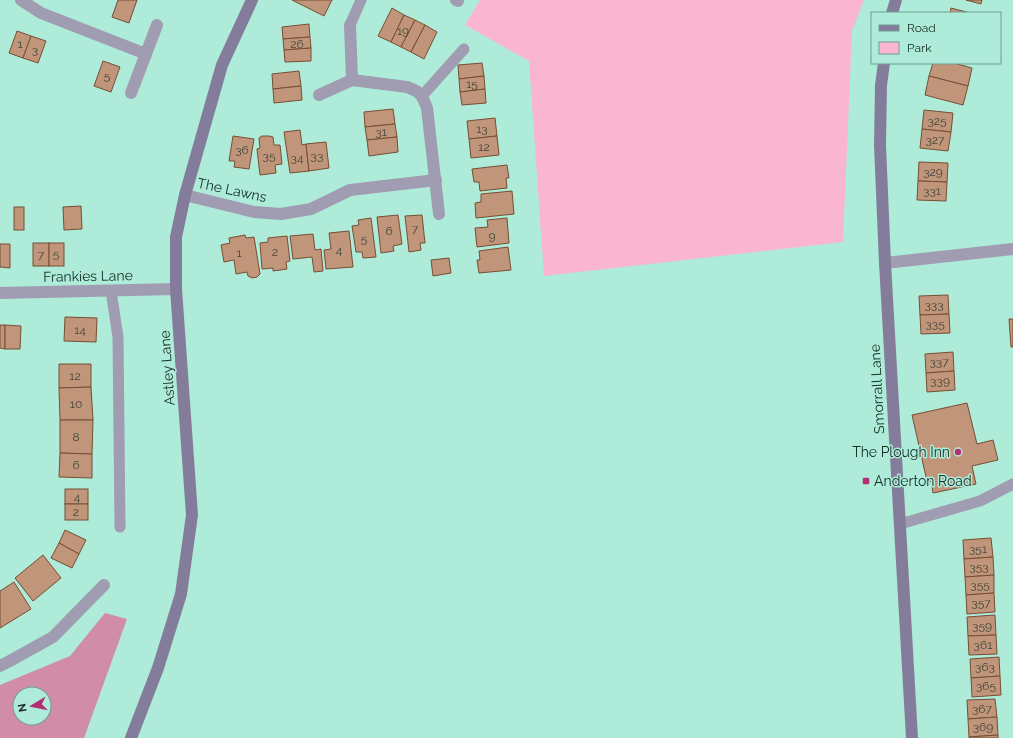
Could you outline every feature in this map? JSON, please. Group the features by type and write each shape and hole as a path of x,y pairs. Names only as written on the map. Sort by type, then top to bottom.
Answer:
{"street":[{"path":"21,0 41,13 146,54"},
{"name":"Astley Lane","path":"131,738 158,668 181,594 192,515 176,289 176,238 185,195 222,65 252,0"},
{"path":"892,12 896,0"},
{"path":"131,93 156,25"},
{"path":"350,25 352,80"},
{"name":"Smorrall Lane","path":"884,64 881,85 880,145 885,263 912,738"},
{"path":"320,95 352,80 407,87 422,96 427,108 439,214"},
{"name":"The Lawns","path":"185,195 254,212 281,214 311,208 350,190 436,180"},
{"path":"885,263 1013,249"},
{"name":"Frankies Lane","path":"0,293 176,289"},
{"path":"0,666 54,637 104,585"}],"lane":[{"path":"350,25 362,0"},
{"path":"422,96 464,49"},
{"path":"111,291 118,337 120,527"},
{"path":"900,524 980,501 1013,484"}],"green space":[{"path":"480,0 864,0 852,31 843,242 544,276 529,61 465,25"}],"shaded area":[{"path":"105,613 127,619 84,738 0,738 0,685 70,656"}],"building":[{"path":"118,0 137,0 129,23 112,17"},
{"path":"292,0 332,0 324,16"},
{"path":"966,0 982,0 981,4"},
{"path":"392,8 404,15 391,42 378,36"},
{"path":"951,8 966,12 950,12"},
{"path":"404,15 415,20 401,47 391,42"},
{"path":"415,20 425,25 411,52 401,47"},
{"path":"309,24 310,37 283,39 282,27"},
{"path":"425,25 437,32 424,59 411,52"},
{"path":"17,31 31,36 23,58 9,53"},
{"path":"31,36 46,41 38,63 23,58"},
{"path":"310,37 311,48 284,50 283,39"},
{"path":"311,48 311,61 285,62 284,50"},
{"path":"103,61 120,67 111,92 94,86"},
{"path":"482,63 484,76 459,79 458,65"},
{"path":"933,64 958,64 972,68 968,86 929,76"},
{"path":"299,71 301,86 273,89 272,74"},
{"path":"484,76 485,89 460,92 459,79"},
{"path":"929,76 968,86 963,105 925,95"},
{"path":"301,86 302,100 274,103 273,89"},
{"path":"485,89 486,103 462,105 460,92"},
{"path":"393,109 395,124 365,127 364,112"},
{"path":"924,110 953,113 951,132 922,129"},
{"path":"495,118 497,136 469,139 467,121"},
{"path":"395,124 397,137 367,140 365,127"},
{"path":"922,129 951,132 948,151 920,148"},
{"path":"300,130 302,145 306,144 309,171 290,173 284,132"},
{"path":"233,136 254,139 249,169 234,167 235,161 229,161"},
{"path":"262,136 273,137 274,145 280,145 282,164 275,165 276,173 260,175 257,149 260,148 259,138"},
{"path":"497,136 499,155 471,158 469,139"},
{"path":"397,137 398,152 369,156 367,140"},
{"path":"326,142 329,168 309,171 306,144"},
{"path":"919,162 948,163 947,182 918,181"},
{"path":"507,165 509,178 506,178 507,188 480,191 479,182 474,182 472,169"},
{"path":"918,181 947,182 946,201 917,200"},
{"path":"512,191 514,214 476,218 475,203 481,202 481,194"},
{"path":"81,206 82,229 64,230 63,207"},
{"path":"14,207 24,207 24,230 14,230"},
{"path":"398,215 402,244 393,246 394,251 381,253 377,217"},
{"path":"422,215 425,243 420,243 421,250 409,252 405,216"},
{"path":"371,218 376,257 363,258 362,252 356,252 352,226 359,225 358,220"},
{"path":"507,218 509,243 477,247 475,228 488,227 487,220"},
{"path":"349,231 353,267 326,269 324,250 331,249 329,233"},
{"path":"313,234 315,250 321,249 323,271 314,272 312,257 293,259 290,236"},
{"path":"245,235 246,238 254,237 260,274 257,277 252,278 248,276 247,272 236,274 234,260 224,262 221,245 230,243 229,238"},
{"path":"287,236 290,261 286,262 287,269 273,271 273,268 262,269 260,243 268,242 268,238"},
{"path":"33,243 49,243 49,266 33,266"},
{"path":"49,243 64,243 64,266 49,266"},
{"path":"0,244 10,244 10,268 0,267"},
{"path":"508,247 511,270 479,273 477,260 480,260 479,251"},
{"path":"449,258 451,273 433,276 431,260"},
{"path":"948,295 949,314 920,315 919,296"},
{"path":"949,314 950,333 921,334 920,315"},
{"path":"65,317 97,318 96,342 64,341"},
{"path":"1009,319 1013,319 1013,347 1011,347"},
{"path":"0,325 5,325 5,349 0,348"},
{"path":"5,325 21,326 20,349 5,349"},
{"path":"953,352 954,371 926,373 925,354"},
{"path":"59,364 91,364 91,387 59,388"},
{"path":"954,371 955,390 927,392 926,373"},
{"path":"91,387 93,420 60,420 59,388"},
{"name":"The Plough Inn","path":"967,403 977,444 993,440 998,460 972,466 976,484 933,493 931,481 927,481 912,415"},
{"path":"60,420 93,420 92,454 60,453"},
{"path":"60,453 92,454 92,478 59,477"},
{"path":"65,489 88,489 88,504 65,504"},
{"path":"65,504 88,504 88,520 65,520"},
{"path":"65,530 86,540 79,554 59,543"},
{"path":"991,538 993,557 964,559 963,540"},
{"path":"59,543 79,554 72,568 51,558"},
{"path":"43,555 61,578 33,601 15,578"},
{"path":"993,557 994,575 965,577 964,559"},
{"path":"994,575 994,593 966,595 965,577"},
{"path":"14,582 31,609 0,628 0,591"},
{"path":"994,593 995,612 967,614 966,595"},
{"path":"995,615 996,635 968,636 967,617"},
{"path":"996,635 997,654 969,655 968,636"},
{"path":"999,657 1000,676 971,678 970,659"},
{"path":"1000,676 1001,695 972,697 971,678"},
{"path":"995,699 997,717 968,719 967,700"},
{"path":"997,717 998,735 969,737 968,719"},
{"path":"998,735 998,738 969,738 969,737"}],"place":[{"name":"The Plough Inn","path":"958,452"},
{"name":"Anderton Road","path":"866,481"}]}
